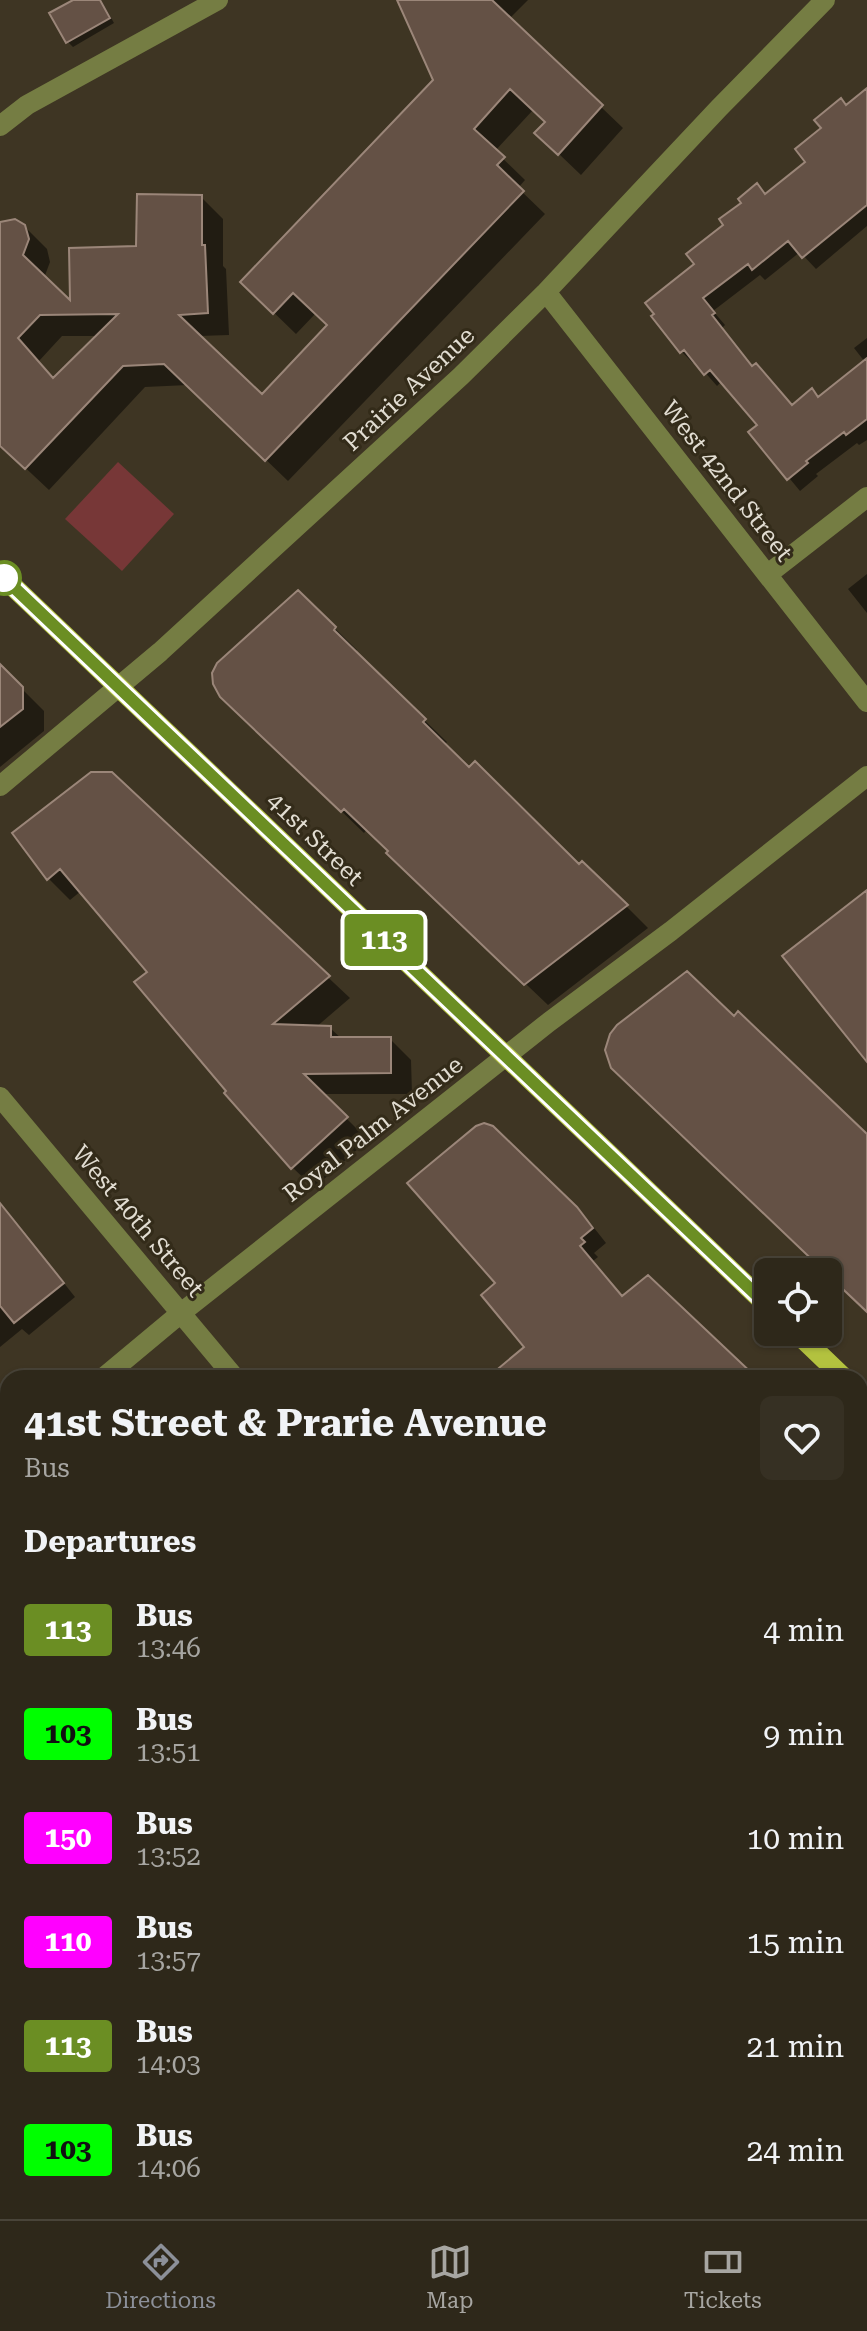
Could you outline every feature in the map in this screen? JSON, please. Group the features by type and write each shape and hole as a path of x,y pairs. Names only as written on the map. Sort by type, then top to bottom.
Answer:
{"main road":[{"name":"41st Street","path":"0,574 754,1293"},
{"path":"811,1346 836,1370"}],"street":[{"path":"0,126 27,105 218,0"},
{"name":"Prairie Avenue","path":"0,786 118,689 393,441 546,292 825,0"},
{"name":"West 42nd Street","path":"546,292 867,702"},
{"path":"768,574 867,497"},
{"name":"Royal Palm Avenue","path":"113,1370 506,1057 867,776"},
{"name":"West 40th Street","path":"0,1097 228,1370"}],"shaded area":[{"path":"118,462 174,514 122,571 65,519"}],"building":[{"path":"73,0 100,0 110,18 66,43 49,13"},
{"path":"397,0 492,0 603,105 558,155 534,133 545,122 510,89 474,129 505,157 497,165 524,191 265,461 164,364 123,366 25,469 0,446 0,222 15,219 25,225 29,239 23,255 70,300 69,248 136,246 137,194 202,195 202,245 205,245 208,313 179,315 262,394 327,325 293,293 273,314 240,282 433,80","holes":["118,314 53,378 18,338 40,315"]},
{"path":"867,88 867,205 802,258 788,241 752,270 748,264 703,298 715,313 712,315 752,366 756,363 792,405 812,388 818,397 867,358 867,419 846,435 844,432 787,480 748,432 757,425 710,370 704,375 684,350 680,353 651,316 654,314 645,303 694,264 686,254 723,225 719,219 741,203 738,199 757,183 765,194 805,162 795,149 821,128 814,120 841,98 846,105"},
{"path":"298,590 336,627 334,630 426,719 423,722 469,767 475,761 579,864 582,861 628,905 524,985 344,809 341,812 220,697 213,684 212,673 217,663"},
{"path":"0,664 23,687 23,709 0,727"},
{"path":"91,772 112,772 330,976 273,1024 331,1026 331,1037 391,1037 391,1073 304,1074 348,1117 291,1169 224,1093 226,1091 134,982 147,972 60,869 47,880 12,833"},
{"path":"867,890 867,1062 782,956"},
{"path":"687,971 734,1016 738,1011 867,1134 867,1312 842,1288 842,1258 810,1258 611,1068 605,1050 610,1034 617,1025"},
{"path":"484,1123 493,1126 577,1207 593,1228 581,1238 585,1242 580,1246 622,1296 648,1275 749,1370 497,1370 524,1347 481,1295 495,1283 407,1183 476,1126"},
{"path":"0,1203 64,1283 14,1323 0,1306"}],"bus line":[{"name":"113","path":"0,574 754,1293"}]}
